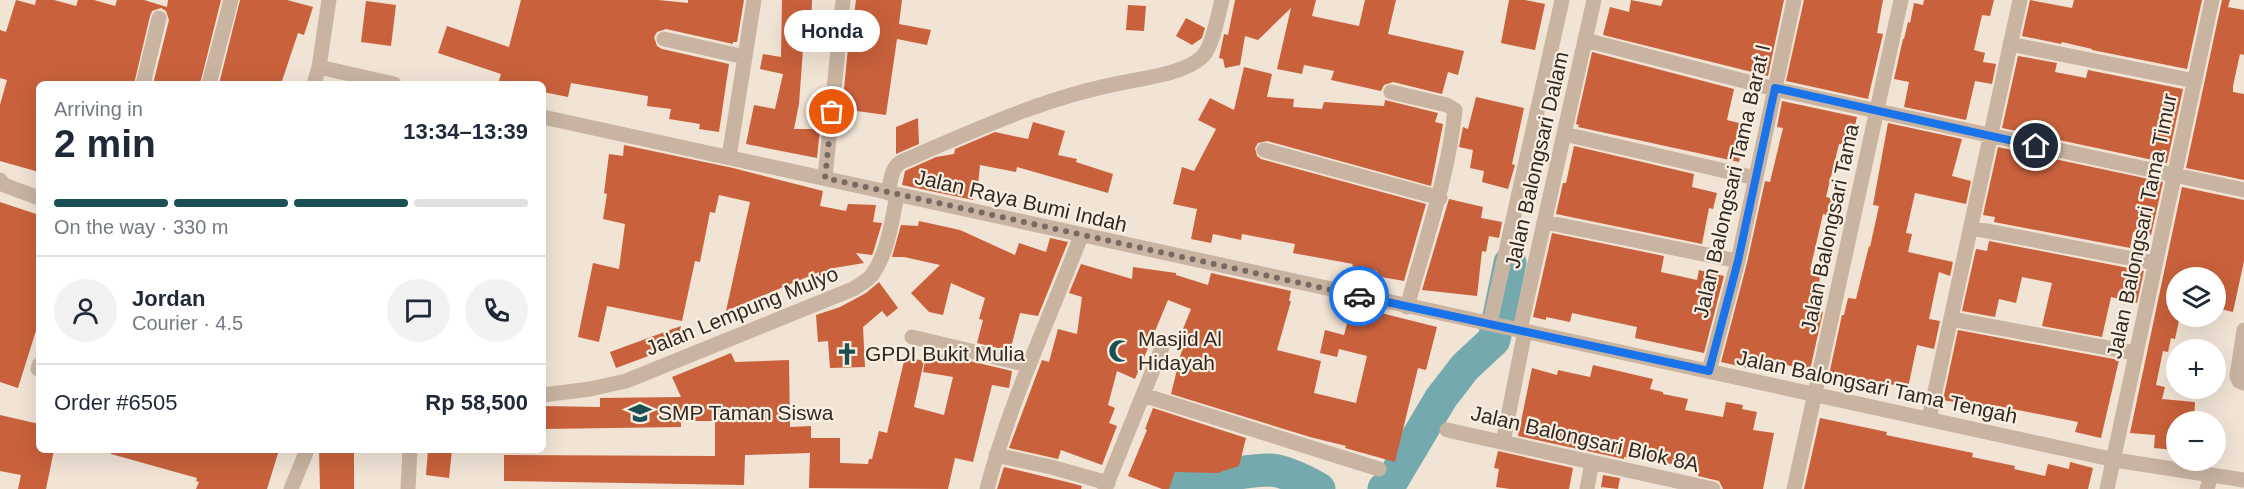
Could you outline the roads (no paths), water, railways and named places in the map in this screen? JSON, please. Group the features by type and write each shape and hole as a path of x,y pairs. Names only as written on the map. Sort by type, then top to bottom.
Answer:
{"street":[{"path":"210,81 231,0"},
{"path":"315,81 329,0"},
{"path":"729,157 754,0"},
{"path":"825,178 843,0"},
{"name":"Jalan Lempung Mulyo","path":"546,395 590,389 626,381 853,289 871,276 879,261 888,235 897,164 1043,104 1088,89 1161,75 1192,63 1203,55 1209,46 1222,0"},
{"path":"1491,323 1562,0"},
{"name":"Jalan Balongsari Dalam","path":"1503,442 1518,329 1545,222 1594,0"},
{"name":"Jalan Balongsari Tama Barat I","path":"1709,371 1738,261 1794,0"},
{"name":"Jalan Balongsari Tama","path":"1794,489 1901,0"},
{"path":"1929,420 2020,0"},
{"name":"Jalan Balongsari Tama Timur","path":"2107,489 2212,0"},
{"path":"144,81 159,18"},
{"path":"664,39 746,57"},
{"path":"1585,40 1876,112 2244,190"},
{"path":"2010,44 2194,81"},
{"path":"319,67 381,81"},
{"path":"1391,92 1447,105 1455,110 1453,136 1440,198 1427,234 1407,307"},
{"name":"Jalan Raya Bumi Indah","path":"546,118 1407,307 1491,323"},
{"path":"1564,134 1756,178"},
{"path":"1264,150 1440,198"},
{"path":"0,180 4,184 36,197"},
{"path":"1545,222 1738,261"},
{"path":"1971,228 2155,263"},
{"path":"987,489 996,455 1028,365 1081,236"},
{"path":"1951,319 2135,353"},
{"name":"Jalan Balongsari Tama Tengah","path":"1491,323 2209,482 2244,480"},
{"path":"2244,330 2236,376 2244,383"},
{"path":"912,336 1028,365"},
{"path":"996,455 1051,467 1106,486 1163,345"},
{"path":"1143,395 1379,469"},
{"name":"Jalan Balongsari Blok 8A","path":"1447,430 1592,462 1684,486 1713,489"},
{"path":"291,489 306,453"},
{"path":"408,489 410,453"},
{"path":"1587,489 1592,462"}],"waterway":[{"path":"1384,489 1390,484 1441,398 1465,367 1494,340 1510,263"},
{"path":"1179,489 1181,486 1225,476 1270,470 1289,474 1319,489"}],"place":[{"name":"Honda","path":"832,112"},
{"name":"Masjid Al Hidayah","path":"1120,351"},
{"name":"GPDI Bukit Mulia","path":"847,354"},
{"name":"SMP Taman Siswa","path":"640,413"}]}
